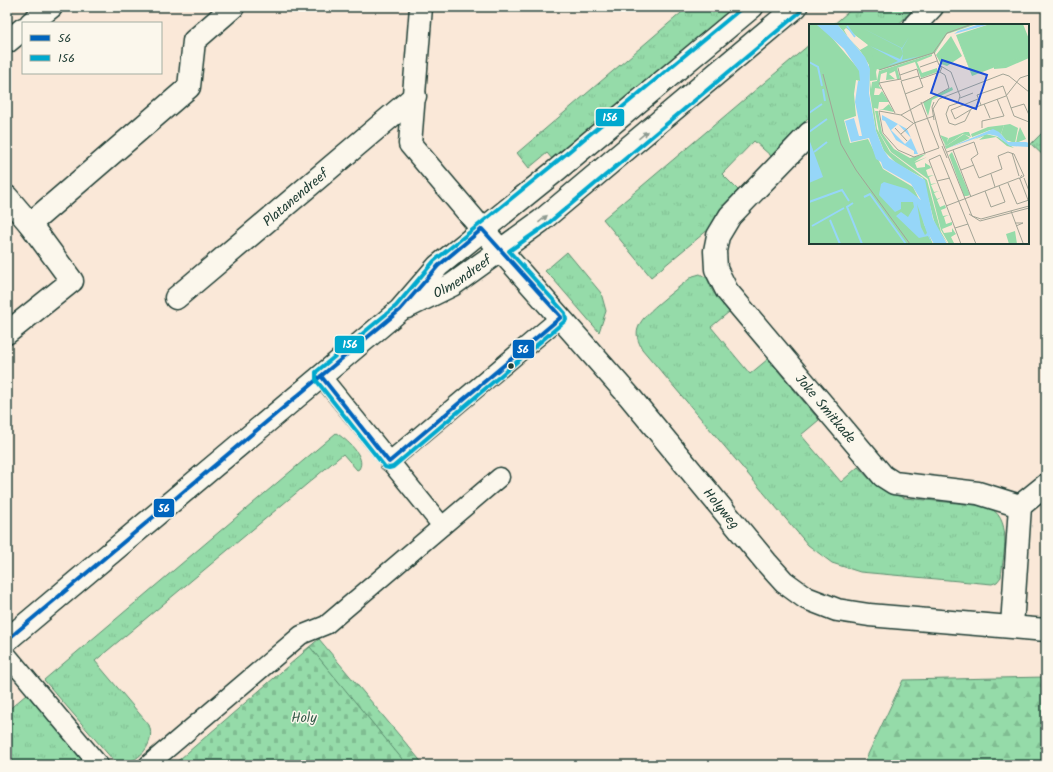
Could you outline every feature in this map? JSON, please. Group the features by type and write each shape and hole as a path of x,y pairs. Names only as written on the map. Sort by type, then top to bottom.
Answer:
{"street":[{"path":"32,22 51,7"},
{"path":"30,224 189,86 194,41 233,7"},
{"path":"421,7 410,144 482,229"},
{"name":"Olmendreef","path":"7,640 400,310 438,266 553,173 752,7"},
{"name":"Olmendreef","path":"400,310 452,285 541,221 796,7"},
{"path":"916,24 932,7"},
{"path":"7,42 22,30"},
{"name":"Platanendreef","path":"176,298 415,96"},
{"name":"Joke Smitkade","path":"809,134 730,216 718,236 715,251 716,269 727,291 883,476 894,483 978,493 1020,506"},
{"path":"7,197 30,224 72,281 7,333"},
{"name":"Holyweg","path":"482,229 630,397 766,562 784,582 806,598 836,610 869,615 1046,630"},
{"path":"1012,626 1020,506 1046,485"}],"lane":[{"path":"389,462 561,317"},
{"path":"321,376 442,526"},
{"path":"148,765 301,635 326,625 500,477"},
{"path":"7,655 99,765"}],"green space":[{"path":"688,7 736,7 553,160 547,153 529,168 517,153"},
{"path":"854,7 914,8 899,24 834,24"},
{"path":"809,45 809,117 771,156 754,141 722,174 738,190 720,209 709,229 651,277 603,219"},
{"path":"1046,129 1046,158 1031,144"},
{"path":"567,252 601,293 606,311 599,332 545,271"},
{"path":"700,274 707,278 713,292 729,312 711,327 750,374 768,359 819,420 801,435 841,482 858,467 868,478 879,486 898,496 986,506 995,511 1004,527 1005,537 1001,577 997,582 992,584 860,572 832,563 808,545 642,349 639,343 637,335 638,329 647,314 693,276"},
{"path":"336,433 345,439 358,454 361,464 359,469 357,470 343,454 95,661 149,725 151,733 147,748 136,759 129,762 113,760 44,680"},
{"path":"319,639 424,765 394,765 303,652"},
{"name":"Holy","path":"310,647 407,765 173,765"},
{"path":"1046,677 1046,765 863,765 903,680"},
{"path":"27,694 87,765 7,765 7,711"}],"transit line":[{"name":"156","path":"743,7 434,261 396,306 316,372 316,380 385,467 393,467 566,320 565,313 509,251 545,226 800,12"},
{"name":"56","path":"482,229 561,317 389,462 321,376 400,310 438,266 482,229"},
{"name":"56","path":"7,640 321,376"}]}
